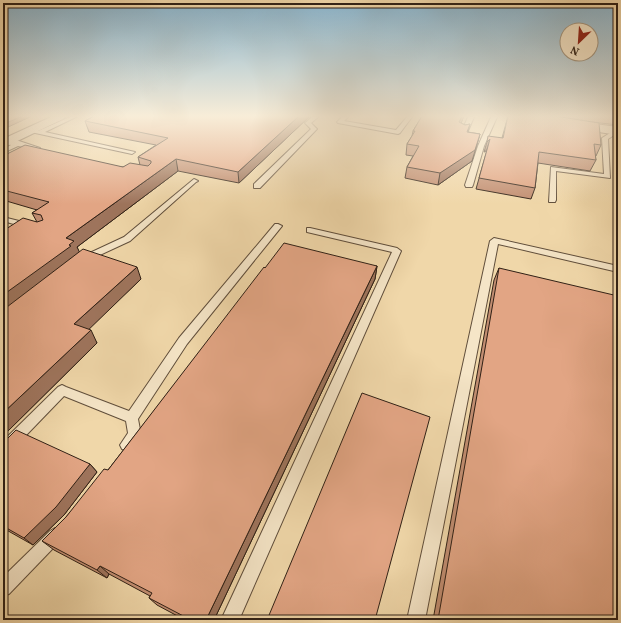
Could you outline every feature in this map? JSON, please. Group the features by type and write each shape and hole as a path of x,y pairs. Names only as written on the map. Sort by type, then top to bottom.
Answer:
{"lane":[{"path":"20,146 45,150"},
{"path":"103,146 132,152"},
{"path":"257,186 297,146"},
{"path":"469,185 481,146"},
{"path":"552,200 553,168 608,177 606,146"},
{"path":"76,264 127,239 194,181"},
{"path":"3,219 37,228"},
{"path":"121,453 135,435 132,418 183,341 278,226"},
{"path":"230,620 397,251 310,230"},
{"path":"416,620 494,241 618,269"},
{"path":"3,450 62,390 132,418"},
{"path":"3,588 64,527"}],"building":[{"path":"23,146 30,146 123,167 130,163 148,166 151,163 151,161 138,157 155,146 266,146 238,172 176,159 66,238 74,241 69,245 71,246 3,295 3,231 23,218 37,222 43,220 41,215 32,213 49,202 3,190 3,156"},
{"path":"419,146 476,146 475,150 440,173 407,167"},
{"path":"488,146 594,146 596,160 539,152 535,188 479,178"},
{"path":"284,243 377,266 206,620 191,620 149,598 152,593 100,566 97,570 42,541 66,517 104,469 108,470"},
{"path":"83,249 137,267 74,324 91,330 3,413 3,310"},
{"path":"499,268 618,296 618,620 438,620"},
{"path":"362,393 430,417 375,620 267,620"},
{"path":"16,430 90,464 56,507 24,538 3,526 3,443"}]}
